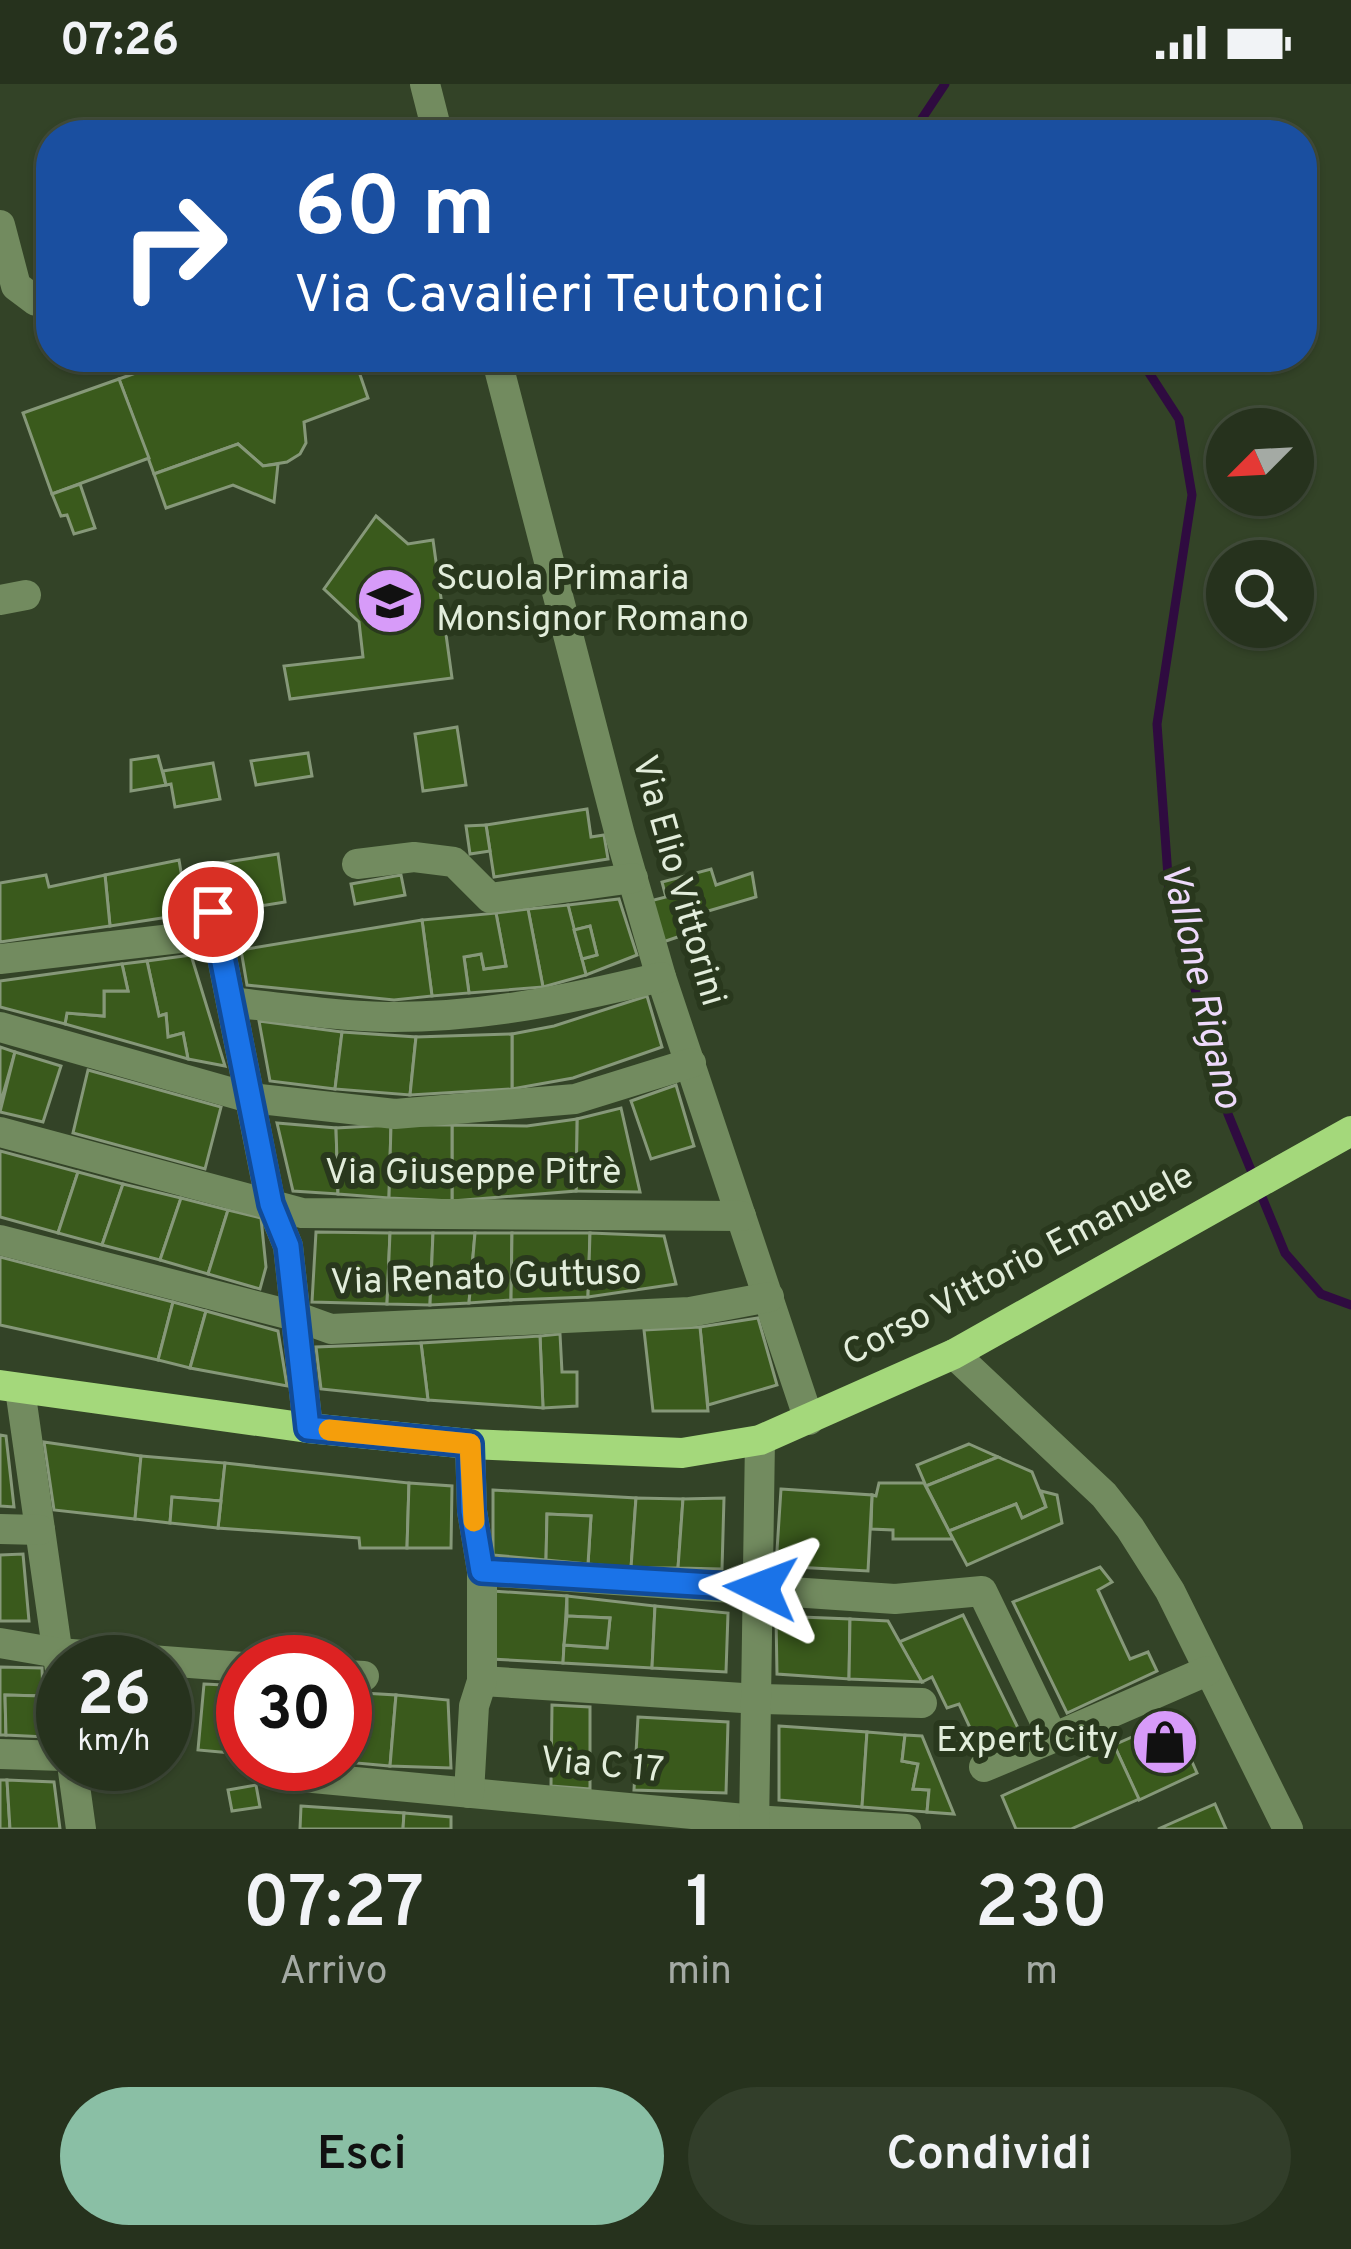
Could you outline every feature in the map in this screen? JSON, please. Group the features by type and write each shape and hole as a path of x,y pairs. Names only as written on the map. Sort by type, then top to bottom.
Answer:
{"main road":[{"name":"Corso Vittorio Emanuele","path":"10,1387 308,1428 470,1444 682,1453 760,1440 954,1354 1346,1134"}],"street":[{"path":"424,84 434,120"},
{"path":"0,225 16,286 36,301"},
{"name":"Via Elio Vittorini","path":"500,372 662,977 809,1420"},
{"path":"358,864 414,857 454,862 490,898 633,878"},
{"path":"0,959 205,924 230,1002 271,1204 288,1246 308,1428"},
{"path":"230,1002 344,1015 448,1015 554,1003 662,977"},
{"path":"0,1028 250,1098 395,1114 574,1099 691,1063"},
{"name":"Via Giuseppe Pitrè","path":"0,1132 302,1214 740,1216"},
{"name":"Via Renato Guttuso","path":"0,1240 331,1329 689,1312 769,1297"},
{"path":"954,1354 1114,1508 1170,1591 1288,1829"},
{"path":"10,1387 40,1530 55,1635"},
{"path":"754,1825 760,1440"},
{"path":"469,1793 474,1706 482,1681 482,1571 472,1511 470,1444"},
{"path":"0,1529 40,1530"},
{"path":"482,1571 895,1599 982,1591 1053,1738"},
{"path":"0,1643 36,1649"},
{"path":"984,1767 1207,1671"},
{"path":"482,1681 758,1700 922,1703"},
{"path":"0,1754 36,1755"},
{"name":"Via C 17","path":"372,1784 754,1825 906,1829"},
{"path":"76,1791 81,1829"}],"building":[{"path":"138,372 359,372 368,398 304,422 306,443 287,462 263,466 238,444 154,474 119,379"},
{"path":"119,379 149,458 52,494 23,413"},
{"path":"238,444 263,466 278,464 274,502 233,485 166,508 154,474"},
{"path":"80,484 95,528 74,534 52,494"},
{"path":"376,516 408,544 433,540 452,678 290,699 284,666 363,657 359,622 324,589"},
{"path":"457,727 466,785 423,791 415,734"},
{"path":"308,753 312,776 256,785 251,761"},
{"path":"158,756 166,785 131,791 131,760"},
{"path":"213,763 220,799 175,807 163,771"},
{"path":"587,809 591,837 604,835 608,859 494,877 486,825"},
{"path":"486,825 490,851 470,854 466,826"},
{"path":"278,854 285,902 228,911 220,863"},
{"path":"179,860 188,914 110,926 105,875"},
{"path":"711,869 716,885 752,873 756,897 698,914 704,928 660,943 646,902 666,897 662,882"},
{"path":"46,875 49,887 105,875 110,926 0,942 0,883"},
{"path":"401,875 405,895 355,904 351,884"},
{"path":"619,899 637,955 586,975 582,959 597,955 590,926 574,930 568,905"},
{"path":"568,905 586,975 543,987 528,909"},
{"path":"528,909 543,987 469,993 464,957 481,954 484,969 506,966 496,913"},
{"path":"496,913 506,966 484,969 481,954 464,957 469,993 432,996 422,920"},
{"path":"422,920 432,996 394,1000 247,985 241,950"},
{"path":"590,926 597,955 582,959 574,930"},
{"path":"191,955 225,1066 188,1059 183,1033 168,1037 166,1014 159,1016 147,961"},
{"path":"147,961 159,1016 166,1014 168,1037 183,1033 188,1059 65,1024 67,1013 104,1016 104,991 128,991 122,964"},
{"path":"122,964 128,991 104,991 104,1016 67,1013 65,1024 0,1007 0,981"},
{"path":"647,996 662,1047 573,1078 512,1089 512,1034 554,1026"},
{"path":"259,1021 342,1032 335,1089 270,1081"},
{"path":"342,1032 416,1037 410,1095 335,1089"},
{"path":"512,1034 512,1089 410,1095 416,1037"},
{"path":"0,1047 15,1052 0,1105"},
{"path":"15,1052 61,1066 43,1122 0,1112"},
{"path":"88,1070 221,1107 205,1169 73,1133"},
{"path":"676,1085 694,1146 651,1159 631,1101"},
{"path":"621,1108 640,1192 576,1191 577,1119"},
{"path":"577,1119 576,1191 452,1201 452,1125 527,1126"},
{"path":"277,1123 336,1128 338,1194 293,1191"},
{"path":"391,1125 389,1198 338,1194 336,1128"},
{"path":"391,1125 452,1125 452,1201 389,1198"},
{"path":"0,1151 78,1172 58,1233 0,1217"},
{"path":"78,1172 123,1184 102,1245 58,1233"},
{"path":"123,1184 181,1198 160,1260 102,1245"},
{"path":"181,1198 228,1210 208,1274 160,1260"},
{"path":"228,1210 261,1218 266,1267 260,1289 208,1274"},
{"path":"316,1232 390,1233 387,1304 312,1302"},
{"path":"390,1233 433,1233 430,1305 387,1304"},
{"path":"433,1233 475,1233 469,1303 430,1305"},
{"path":"475,1233 512,1233 511,1300 469,1303"},
{"path":"512,1233 590,1233 588,1297 511,1300"},
{"path":"590,1233 664,1236 676,1284 588,1297"},
{"path":"0,1257 173,1302 158,1360 0,1325"},
{"path":"173,1302 206,1311 190,1368 158,1360"},
{"path":"206,1311 278,1331 287,1386 190,1368"},
{"path":"758,1318 777,1385 708,1405 700,1327"},
{"path":"700,1327 708,1411 653,1411 644,1330"},
{"path":"560,1334 562,1372 577,1372 577,1406 543,1408 540,1336"},
{"path":"540,1336 543,1408 428,1400 421,1343"},
{"path":"421,1343 428,1400 321,1389 316,1347"},
{"path":"0,1435 6,1436 14,1507 0,1506"},
{"path":"44,1442 141,1456 135,1519 54,1510"},
{"path":"969,1444 998,1457 926,1486 917,1465"},
{"path":"141,1456 225,1463 221,1501 172,1497 170,1523 135,1519"},
{"path":"998,1457 1032,1472 1046,1507 1022,1518 1016,1504 949,1531 926,1486"},
{"path":"225,1463 409,1483 407,1548 360,1548 359,1538 218,1528"},
{"path":"409,1483 452,1486 451,1548 407,1548"},
{"path":"879,1483 924,1483 953,1539 893,1539 893,1530 871,1529 872,1495 876,1496"},
{"path":"781,1489 872,1495 868,1571 776,1566"},
{"path":"493,1490 636,1498 631,1568 588,1564 591,1516 547,1514 546,1560 493,1555"},
{"path":"1041,1491 1057,1495 1062,1523 967,1565 949,1531 1016,1504 1022,1518 1046,1507"},
{"path":"172,1497 221,1501 218,1528 170,1523"},
{"path":"636,1498 683,1499 678,1568 631,1568"},
{"path":"724,1498 722,1569 678,1568 683,1499"},
{"path":"547,1514 591,1516 588,1564 546,1560"},
{"path":"23,1554 29,1621 0,1621 0,1555"},
{"path":"1100,1567 1112,1582 1098,1590 1130,1659 1148,1652 1157,1671 1067,1713 1013,1602"},
{"path":"492,1591 567,1596 563,1663 491,1659"},
{"path":"567,1596 655,1606 652,1668 563,1663 564,1645 607,1648 610,1618 567,1616"},
{"path":"655,1606 728,1613 726,1672 652,1668"},
{"path":"963,1615 1019,1730 979,1747 959,1704 947,1708 932,1677 922,1682 899,1642"},
{"path":"567,1616 610,1618 607,1648 564,1645"},
{"path":"776,1616 850,1619 849,1679 777,1674"},
{"path":"850,1619 888,1621 922,1682 849,1679"},
{"path":"0,1667 36,1668 36,1696 5,1695 6,1735 0,1735"},
{"path":"204,1684 216,1685 216,1752 198,1750"},
{"path":"372,1694 396,1695 390,1766 372,1764"},
{"path":"5,1695 36,1696 36,1736 6,1735"},
{"path":"396,1695 448,1700 451,1768 390,1766"},
{"path":"552,1705 590,1707 590,1789 551,1786"},
{"path":"638,1717 728,1722 726,1793 634,1790"},
{"path":"1173,1719 1197,1773 1139,1800 1114,1745"},
{"path":"779,1726 867,1732 862,1807 779,1800"},
{"path":"867,1732 905,1735 902,1761 918,1764 913,1789 929,1790 927,1812 862,1807"},
{"path":"905,1735 922,1736 954,1814 927,1812 929,1790 913,1789 918,1764 902,1761"},
{"path":"1114,1745 1139,1799 1071,1829 1016,1829 1002,1796"},
{"path":"0,1780 7,1780 10,1829 0,1829"},
{"path":"7,1780 36,1781 36,1791 55,1791 60,1829 10,1829"},
{"path":"228,1791 257,1791 260,1807 232,1811"},
{"path":"1215,1804 1226,1829 1158,1829"},
{"path":"301,1806 404,1813 403,1829 300,1829"},
{"path":"404,1813 451,1817 451,1829 403,1829"}],"waterway":[{"name":"Vallone Rigano","path":"921,120 945,84"},
{"name":"Vallone Rigano","path":"1148,372 1179,419 1192,495 1157,724 1169,890 1228,1114 1285,1253 1321,1294 1351,1305"}],"slow traffic":[{"path":"329,1430 470,1444 474,1521"}],"place":[{"name":"Scuola Primaria Monsignor Romano","path":"390,601"},
{"name":"Expert City","path":"1165,1742"}],"route":[{"path":"213,912 271,1204 288,1246 308,1428 470,1444 472,1511 482,1571 761,1588"}]}
